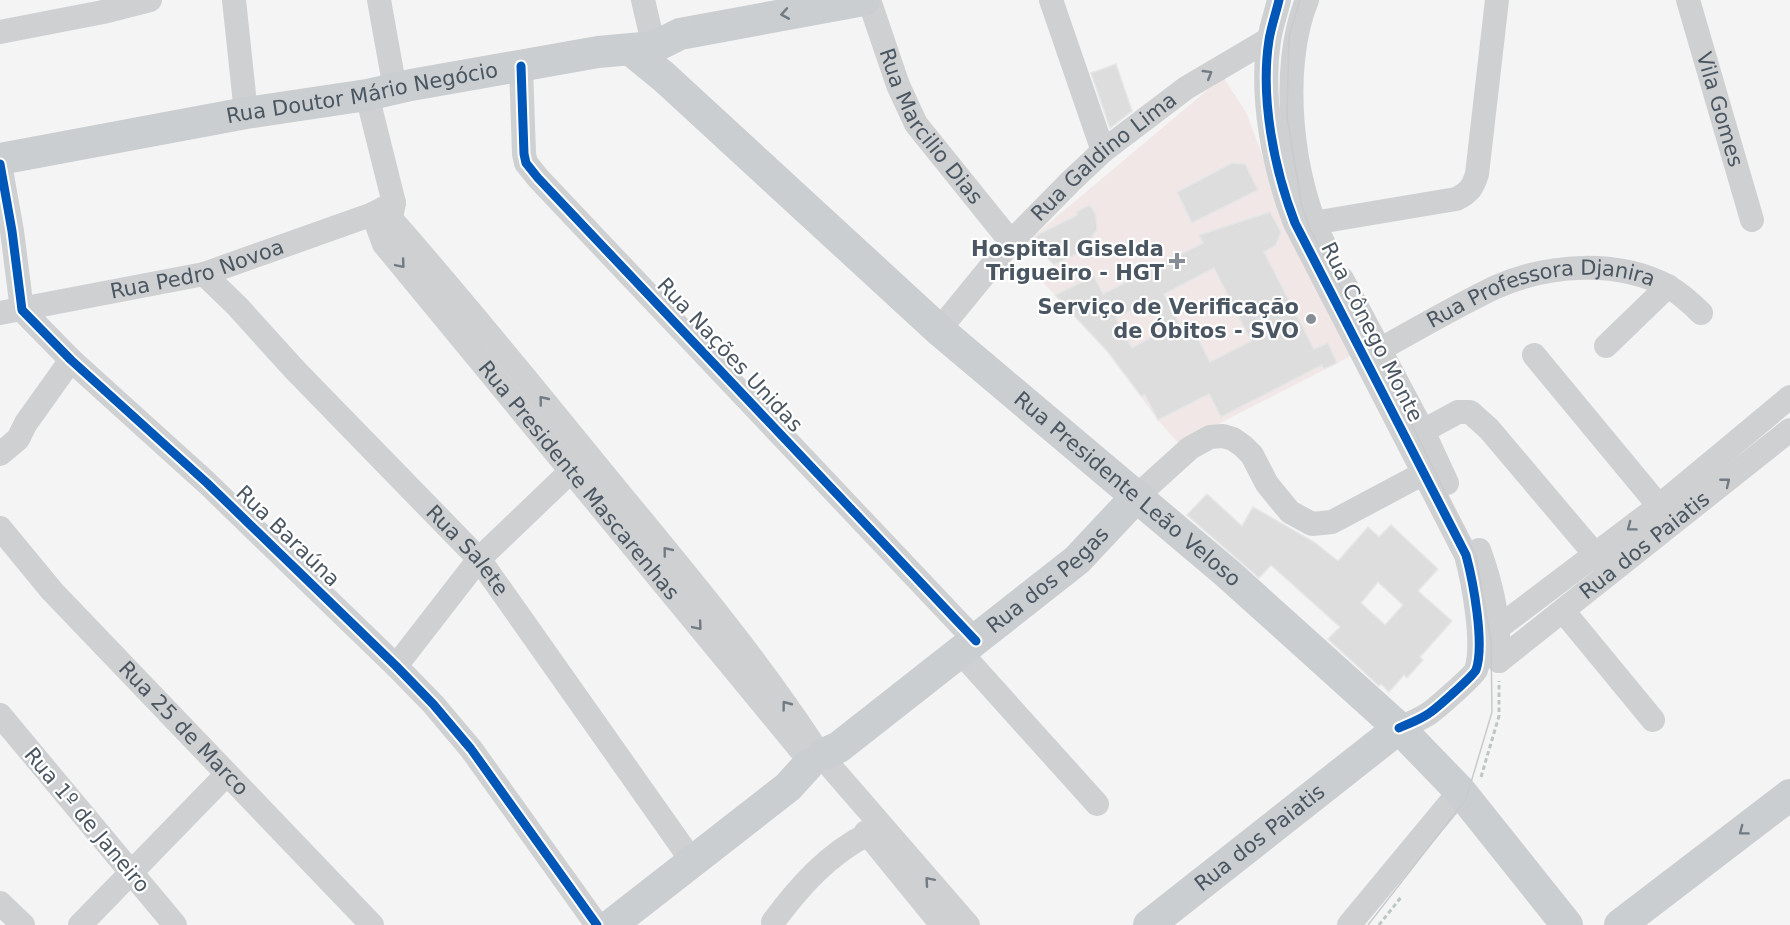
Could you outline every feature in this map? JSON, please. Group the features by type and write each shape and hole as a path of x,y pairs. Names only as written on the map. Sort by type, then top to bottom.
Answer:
{"main road":[{"name":"Rua Doutor Mário Negócio","path":"0,159 246,113 381,92 411,84 638,48 680,34 864,0"},
{"path":"638,48 664,77 646,75 616,62 638,48"},
{"name":"Rua Presidente Leão Veloso","path":"664,77 939,330 1272,612 1399,729 1460,791 1567,925"},
{"name":"Rua dos Pegas","path":"611,925 1077,560 1137,496"},
{"name":"Rua dos Paiatis","path":"1149,925 1399,729"},
{"path":"1620,925 1790,795"}],"street":[{"path":"0,32 103,12 150,0"},
{"path":"234,0 246,113"},
{"name":"Rua Presidente Mascarenhas","path":"379,0 386,212 384,244 570,472 819,764 968,925"},
{"path":"638,48 643,0"},
{"name":"Rua Marcilio Dias","path":"868,0 898,85 916,124 1011,242"},
{"path":"1052,0 1104,151"},
{"name":"Rua Cônego Monte","path":"1279,0 1269,39 1265,79 1281,183 1289,206 1357,347 1466,555 1479,629 1475,672"},
{"name":"Rua Cônego Monte","path":"1307,0 1299,27 1292,121 1299,169 1313,224 1423,431 1476,544 1491,586 1499,627 1499,662"},
{"path":"1313,224 1456,199 1465,195 1473,187 1477,174 1497,0"},
{"name":"Vila Gomes","path":"1689,0 1752,220"},
{"name":"Rua Galdino Lima","path":"939,330 1011,242 1104,151 1186,88 1269,39"},
{"name":"Rua Nações Unidas","path":"521,66 526,163 968,647 1097,804"},
{"path":"0,164 12,231 11,311"},
{"name":"Rua Presidente Mascarenhas","path":"386,212 455,292 690,580 795,716 819,764 868,834 942,925"},
{"name":"Rua Pedro Novoa","path":"11,311 204,274 386,212"},
{"name":"Rua Professora Djanira","path":"1379,350 1495,288 1530,276 1576,268 1599,268 1625,272 1668,286 1686,298 1701,313"},
{"name":"Rua Salete","path":"204,274 479,559 692,861"},
{"path":"1606,346 1668,286"},
{"name":"Rua Baraúna","path":"11,311 71,360 207,483 433,704 471,749 597,925"},
{"path":"1534,355 1659,506"},
{"path":"0,454 18,439 26,423 71,360"},
{"name":"Rua dos Paiatis","path":"1499,662 1611,573 1790,397"},
{"path":"1423,431 1458,412 1470,412 1489,429 1611,573"},
{"name":"Rua dos Paiatis","path":"1499,627 1659,506 1686,498 1790,430"},
{"path":"1137,496 1190,448 1210,437 1222,436 1233,439 1243,446 1252,456 1267,484 1290,512 1311,524 1332,522 1424,473"},
{"path":"396,666 479,559 570,472"},
{"name":"Rua 25 de Marco","path":"0,528 52,591 372,925"},
{"path":"1564,612 1653,720"},
{"name":"Rua dos Paiatis","path":"1399,729 1419,701 1459,666 1479,644"},
{"name":"Rua dos Paiatis","path":"1399,729 1428,714 1475,672"},
{"name":"Rua 1º de Janeiro","path":"0,715 175,925"},
{"path":"80,925 226,775"},
{"path":"1349,925 1460,791"},
{"path":"773,922 815,872 850,843 868,834"},
{"path":"0,903 23,925"}],"shaded area":[{"name":"Hospital Giselda Trigueiro - HGT","path":"1223,77 1246,112 1277,195 1351,356 1179,444 1108,353 1039,278 1054,265 1030,239"}],"building":[{"path":"1116,64 1132,111 1110,128 1091,73"},
{"path":"1232,163 1245,164 1258,190 1192,223 1177,192"},
{"path":"1090,205 1096,215 1097,230 1089,240 1093,246 1054,265 1032,241 1039,234 1077,215 1076,212"},
{"path":"1270,212 1281,232 1276,245 1264,252 1314,349 1328,343 1337,363 1324,369 1322,365 1221,417 1209,394 1158,420 1145,395 1141,396 1108,352 1055,295 1094,276 1103,294 1203,243 1199,235","holes":["1214,268 1251,341 1210,362 1190,322 1181,326 1164,294","1148,302 1164,330 1132,348 1116,318"]},
{"path":"1207,494 1242,526 1253,507 1314,542 1338,561 1368,527 1379,537 1391,525 1438,569 1418,591 1452,621 1420,657 1423,660 1407,678 1404,675 1389,692 1381,684 1379,686 1328,639 1340,627 1271,565 1259,578 1187,515","holes":["1378,582 1403,605 1385,625 1361,603"]}],"tram line":[{"path":"1300,0 1289,36 1287,117 1302,207 1311,231 1394,388 1476,556 1491,641 1492,712 1466,799 1368,925"}],"cycle path":[{"path":"1279,0 1269,40 1266,85 1275,157 1287,202 1295,223 1466,555 1475,596 1479,629 1476,670 1432,711 1399,728"},
{"path":"521,66 526,163 976,641"},
{"path":"0,164 12,231 22,310 71,360 207,483 433,704 471,749 597,925"}],"place":[{"name":"Hospital Giselda Trigueiro - HGT","path":"1177,261"},
{"name":"Serviço de Verificação de Óbitos - SVO","path":"1311,319"}]}
